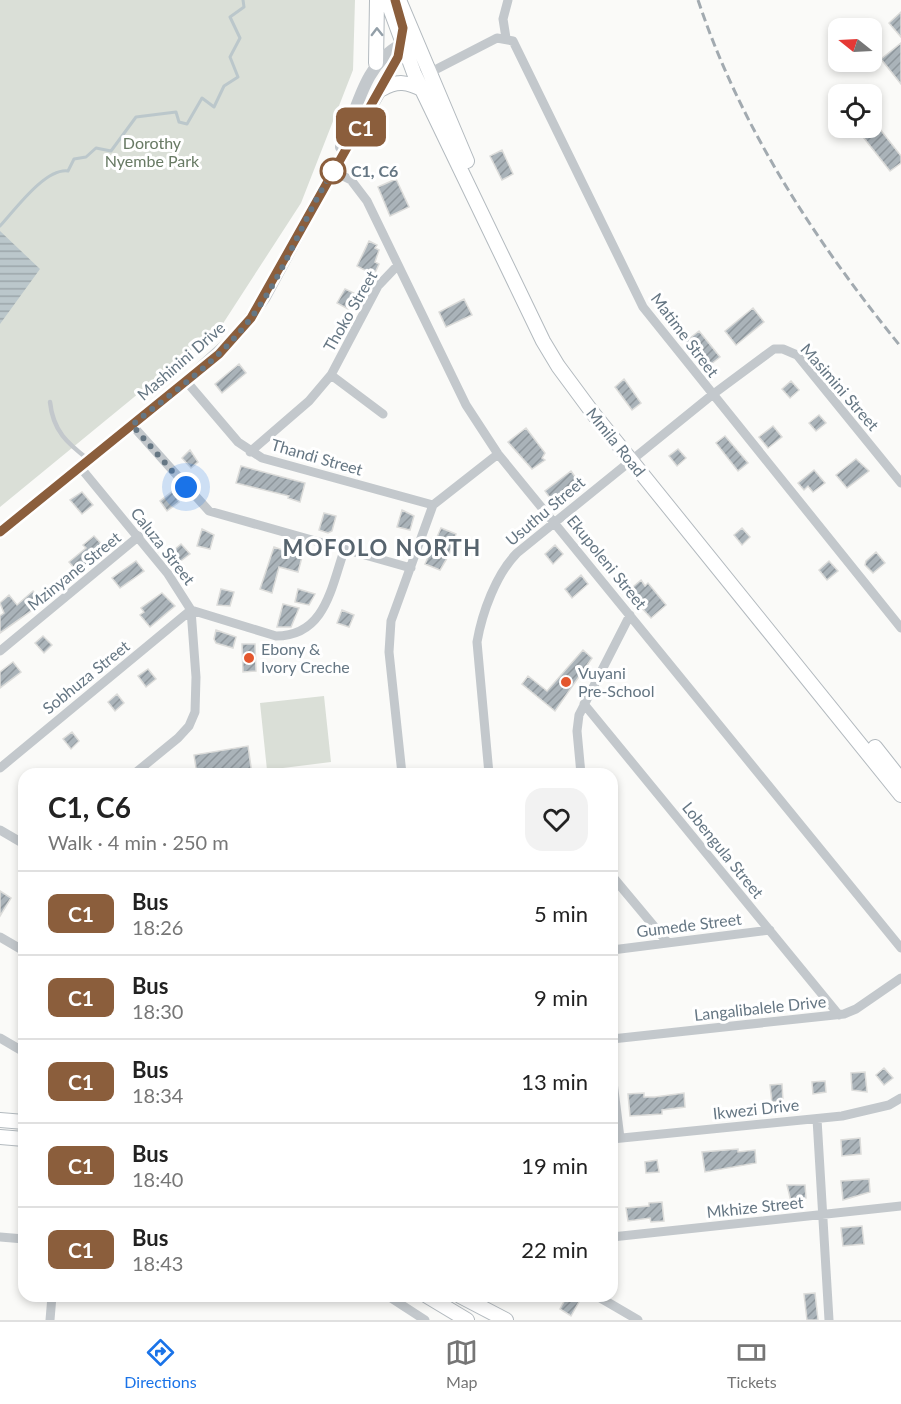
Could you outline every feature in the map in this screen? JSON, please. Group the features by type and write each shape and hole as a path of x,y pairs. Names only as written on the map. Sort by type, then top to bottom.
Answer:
{"main road":[{"path":"376,0 376,63"},
{"name":"Mmila Road","path":"387,0 402,44 423,90 522,290"},
{"name":"Mmila Road","path":"397,0 551,357 900,787"},
{"path":"382,89 393,83 402,82 423,90"},
{"path":"0,1120 18,1122"},
{"path":"0,1137 18,1138"},
{"path":"437,1302 467,1320"},
{"path":"472,1302 506,1320"}],"street":[{"name":"Mashinini Drive","path":"0,532 219,354 251,318 279,273 333,171 382,89 402,44 403,28 397,0"},
{"path":"429,73 497,38 506,38 503,19 508,0"},
{"name":"Matime Street","path":"506,38 513,41 519,50 644,306 712,395 901,628"},
{"path":"376,63 388,51 402,44 420,50"},
{"name":"Mashinini Drive","path":"333,171 376,63"},
{"name":"Ekupoleni Street","path":"333,171 351,180 361,191 466,405 498,454 901,948"},
{"name":"Thoko Street","path":"250,452 309,401 331,375 378,286 398,265"},
{"name":"Masimini Street","path":"774,349 783,348 797,355 901,483"},
{"name":"Usuthu Street","path":"488,768 477,654 479,630 499,579 510,560 634,457 774,349"},
{"name":"Thoko Street","path":"331,375 383,414"},
{"name":"Thandi Street","path":"186,381 250,452 262,458 433,505"},
{"path":"132,425 209,511 344,551 411,568"},
{"path":"401,768 388,639 391,621 433,505 498,454"},
{"name":"Caluza Street","path":"84,463 183,595 191,610 196,677 195,712 189,726 178,738 141,768"},
{"name":"Mzinyane Street","path":"0,651 139,536"},
{"path":"191,610 276,636 290,636 301,632 318,618 325,606 344,551"},
{"name":"Sobhuza Street","path":"0,768 191,610"},
{"path":"581,768 578,724 584,704 630,615"},
{"name":"Lobengula Street","path":"584,704 839,1015"},
{"path":"0,830 18,840"},
{"path":"618,883 668,943"},
{"name":"Gumede Street","path":"618,949 770,930"},
{"path":"0,937 18,948"},
{"name":"Langalibalele Drive","path":"618,1038 839,1015 856,1009 901,978"},
{"path":"0,1038 18,1049"},
{"name":"Ikwezi Drive","path":"618,1138 817,1119 870,1111 901,1098"},
{"path":"817,1119 829,1320"},
{"name":"Mkhize Street","path":"618,1236 901,1206"},
{"path":"0,1237 18,1238"},
{"path":"50,1320 52,1302"},
{"path":"397,1302 425,1320"},
{"path":"607,1302 638,1320"}],"lane":[{"path":"51,402 51,416 63,439 84,463"}],"green space":[{"name":"Dorothy Nyembe Park","path":"0,0 355,0 353,70 301,203 222,325 0,507"},
{"path":"324,696 331,762 267,768 260,703"}],"shaded area":[{"path":"0,231 40,269 0,324"}],"building":[{"path":"901,12 901,37 889,23"},
{"path":"901,43 901,84 882,60"},
{"path":"882,132 901,156 901,163 890,171 864,138 882,138"},
{"path":"502,150 513,174 502,180 490,156"},
{"path":"396,179 409,207 390,216 378,187"},
{"path":"369,241 377,245 375,248 379,250 375,262 379,264 374,275 357,266"},
{"path":"345,289 356,294 348,309 337,303"},
{"path":"464,299 472,315 446,327 439,312"},
{"path":"753,308 764,322 736,345 725,331"},
{"path":"699,331 720,357 706,368 685,342"},
{"path":"239,364 246,373 222,393 215,384"},
{"path":"624,379 641,403 632,410 615,387"},
{"path":"791,381 799,390 790,398 782,389"},
{"path":"819,415 826,423 816,431 809,423"},
{"path":"773,426 782,437 768,448 759,437"},
{"path":"526,428 545,453 542,458 545,460 532,469 508,442"},
{"path":"725,436 748,463 738,471 716,443"},
{"path":"678,449 686,458 677,466 669,456"},
{"path":"190,450 198,462 191,468 182,458"},
{"path":"856,459 869,471 847,488 836,475"},
{"path":"241,466 305,483 300,502 288,498 289,496 236,483"},
{"path":"814,470 825,483 813,492 808,486 804,490 798,483"},
{"path":"571,471 580,484 553,502 545,491"},
{"path":"173,491 179,502 167,511 160,501"},
{"path":"82,492 93,505 82,514 70,500"},
{"path":"402,510 414,516 410,530 397,527"},
{"path":"324,513 336,516 332,531 328,533 319,530"},
{"path":"441,528 456,534 449,555 440,570 425,564"},
{"path":"742,528 750,537 742,545 734,535"},
{"path":"202,529 214,535 210,549 197,546"},
{"path":"94,536 107,550 77,571 69,562 86,548 83,545"},
{"path":"181,544 190,554 178,563 174,562 168,555"},
{"path":"555,545 563,554 553,564 545,554"},
{"path":"274,547 302,557 298,572 279,567 272,593 260,589"},
{"path":"876,552 885,563 873,573 865,565 866,561"},
{"path":"136,561 144,571 120,588 112,578"},
{"path":"829,561 838,571 827,580 819,570"},
{"path":"581,575 588,584 572,598 565,589"},
{"path":"641,580 645,586 648,583 666,605 651,618 627,592"},
{"path":"221,589 234,592 230,606 217,605"},
{"path":"298,589 315,594 309,605 295,602"},
{"path":"33,591 42,603 0,633 0,616 4,613 0,603 9,595 17,605"},
{"path":"162,593 175,606 150,627 140,615 144,612 141,608"},
{"path":"283,604 299,608 291,627 277,627"},
{"path":"342,610 354,615 349,627 337,623"},
{"path":"216,630 236,637 233,648 216,643 214,639"},
{"path":"43,636 52,645 44,653 35,643"},
{"name":"Ebony & Ivory Creche","path":"242,644 255,644 256,671 243,672"},
{"name":"Vuyani Pre-School","path":"583,650 592,658 555,711 522,684 528,676 547,691"},
{"path":"13,662 21,672 0,688 0,672"},
{"path":"148,669 156,679 146,687 138,676"},
{"path":"117,694 124,703 115,711 108,702"},
{"path":"72,732 79,741 71,749 63,739"},
{"path":"248,746 251,768 196,768 194,755"},
{"path":"0,891 11,898 0,916"},
{"path":"884,1068 893,1078 884,1085 876,1075"},
{"path":"865,1072 867,1092 852,1090 851,1073"},
{"path":"825,1081 826,1092 813,1094 812,1082"},
{"path":"782,1084 783,1101 772,1102 770,1085"},
{"path":"644,1093 644,1097 655,1097 684,1093 685,1107 662,1110 662,1114 630,1116 628,1094"},
{"path":"860,1138 861,1154 842,1156 841,1140"},
{"path":"738,1149 738,1152 755,1150 756,1163 705,1172 702,1152"},
{"path":"657,1160 659,1172 646,1173 645,1162"},
{"path":"869,1179 870,1192 843,1200 841,1181"},
{"path":"787,1185 805,1185 806,1198 801,1200 801,1205 792,1206"},
{"path":"662,1202 664,1221 651,1222 650,1218 628,1221 626,1208 649,1206 649,1203"},
{"path":"862,1226 864,1244 843,1246 841,1228"},
{"path":"815,1293 818,1320 807,1320 804,1294"},
{"path":"564,1302 579,1302 571,1316 560,1309"}],"waterway":[{"path":"0,226 40,183 59,172 68,171 74,159 86,157 96,148 111,151 136,117 176,112 179,122 187,124 202,98 214,107 224,86 238,77 230,57 240,38 230,17 244,7 243,0"}],"railway":[{"path":"698,0 736,94 784,182 839,267 901,347"}],"bus line":[{"name":"C1","path":"0,532 219,354 251,318 279,273 333,171 356,136 398,57 403,28 395,0"}],"place":[{"name":"C1, C6","path":"333,171"},
{"name":"Ebony & Ivory Creche","path":"249,658"},
{"name":"Vuyani Pre-School","path":"566,682"}],"district":[{"name":"MOFOLO NORTH","path":"382,548"}],"route":[{"path":"186,487 132,425 219,354 251,318 279,273 333,171"}]}
